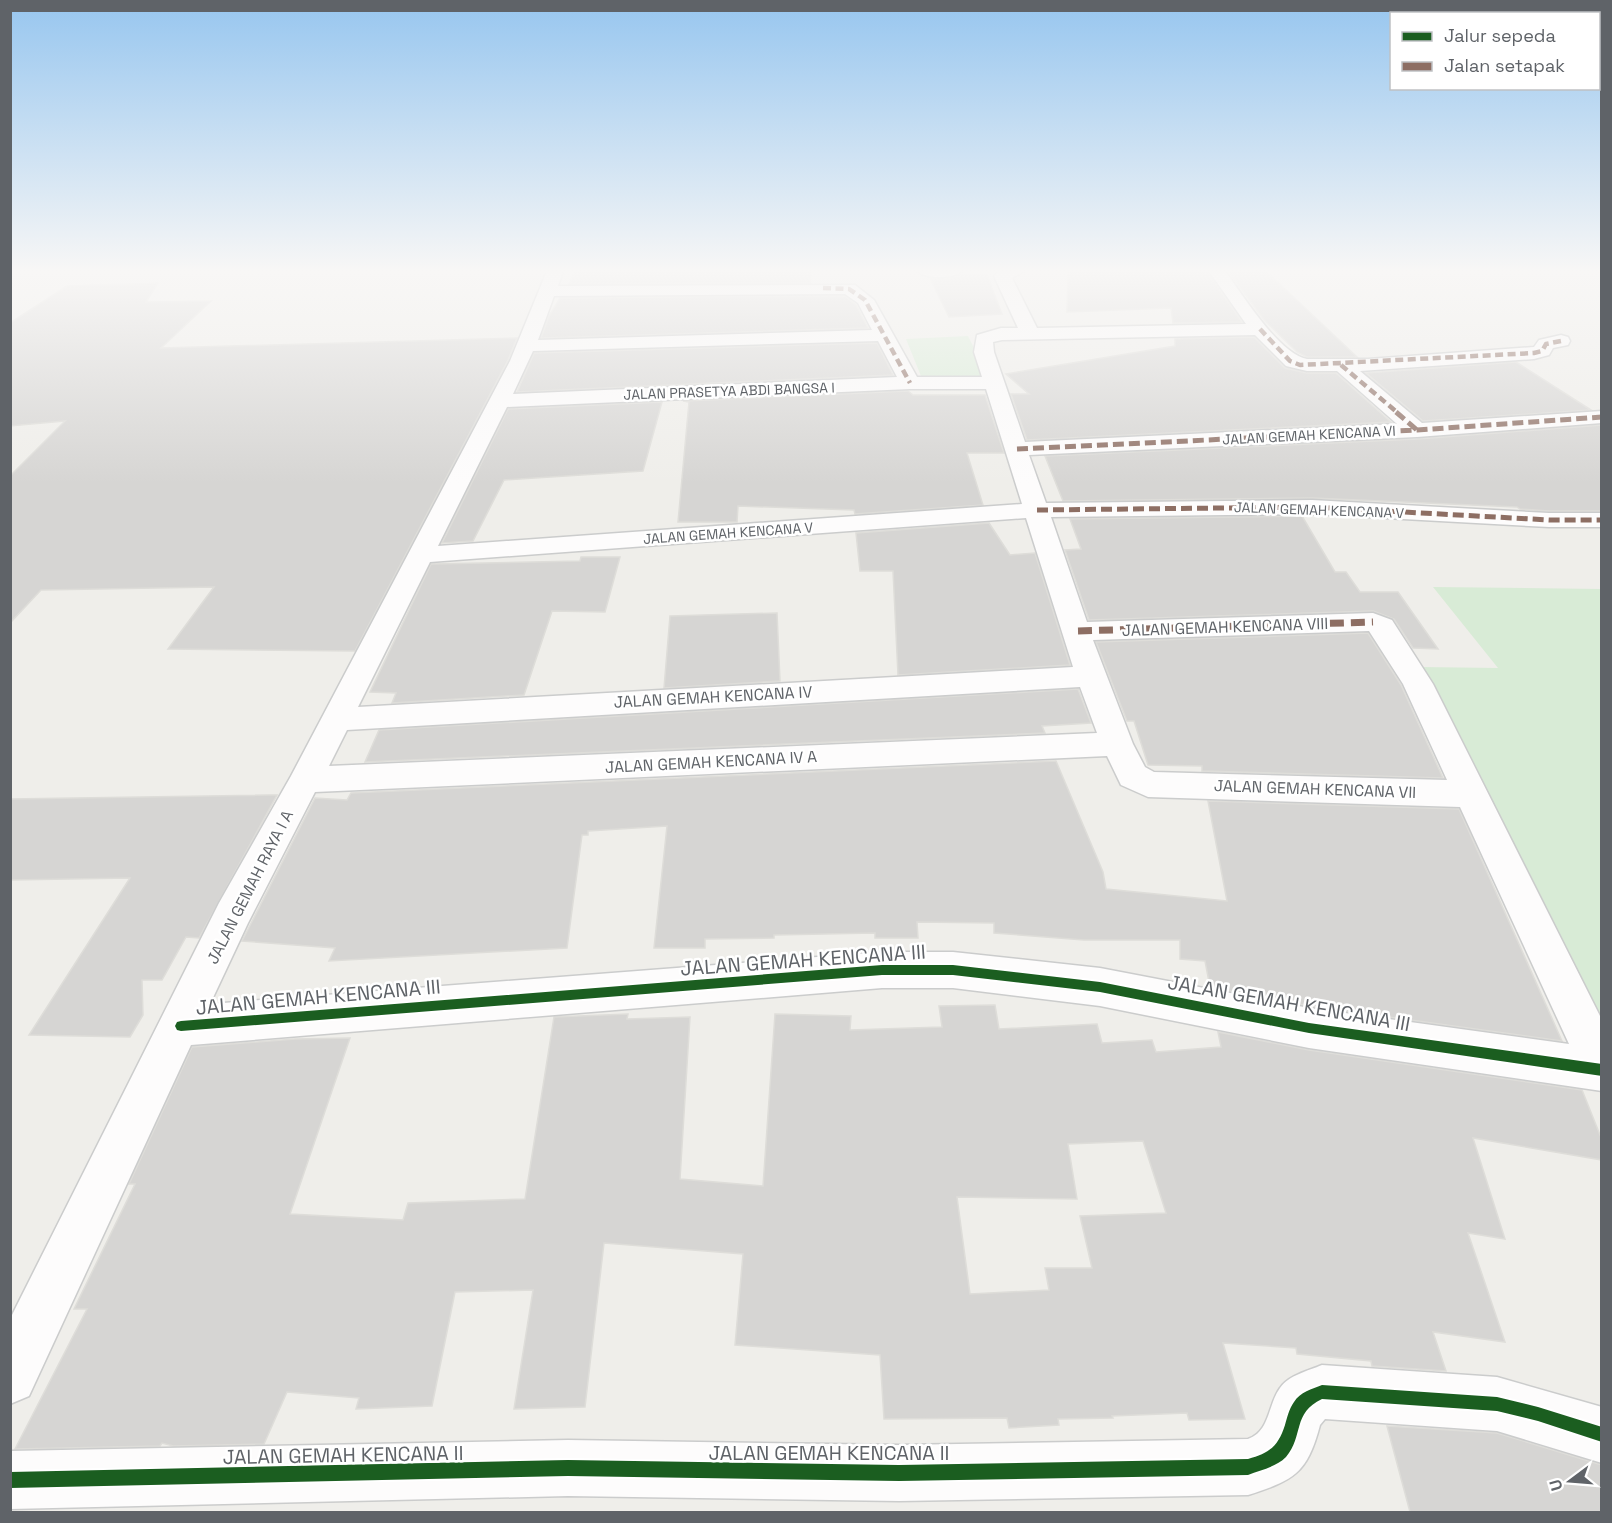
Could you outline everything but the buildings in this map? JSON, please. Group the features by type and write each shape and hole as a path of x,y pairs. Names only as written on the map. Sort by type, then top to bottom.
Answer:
{"street":[{"name":"JALAN GEMAH RAYA I A","path":"10,1377 181,1026 232,915 305,780 527,342"},
{"path":"526,346 654,342"},
{"path":"889,342 910,383"},
{"path":"984,342 984,352 994,383 1078,631 1091,676 1116,744"},
{"path":"1273,342 1295,363 1341,365 1534,353 1542,351 1546,344 1556,342"},
{"path":"1341,365 1418,430"},
{"name":"JALAN PRASETYA ABDI BANGSA I","path":"499,401 910,383 994,383"},
{"name":"JALAN GEMAH KENCANA VI","path":"1017,449 1418,430 1602,417"},
{"name":"JALAN GEMAH KENCANA V","path":"419,555 1037,510 1312,507 1549,520 1602,520"},
{"name":"JALAN GEMAH KENCANA VIII","path":"1078,631 1373,622 1386,629 1418,684 1470,794"},
{"name":"JALAN GEMAH KENCANA IV","path":"336,719 1091,676"},
{"name":"JALAN GEMAH KENCANA VII","path":"1116,744 1133,776 1140,782 1160,785 1470,794"},
{"name":"JALAN GEMAH KENCANA IV A","path":"305,780 1116,744"},
{"path":"1470,794 1602,1069"},
{"name":"JALAN GEMAH KENCANA III","path":"181,1026 882,970 953,970 1100,987 1309,1028 1602,1069"},
{"name":"JALAN GEMAH KENCANA II","path":"10,1480 568,1468 899,1473 1248,1467 1267,1463 1279,1455 1285,1447 1300,1403 1309,1396 1322,1392 1497,1404 1538,1414 1602,1435"}],"green space":[{"path":"907,342 971,342 989,378 923,381"},
{"path":"1433,587 1601,589 1601,1025 1419,667 1498,668"}],"marked path":[{"path":"888,342 910,383"},
{"path":"1272,342 1290,361 1300,365 1341,365 1534,353 1542,351 1546,344 1556,342"},
{"path":"1341,365 1417,430"},
{"path":"1017,449 1417,430 1602,417"},
{"path":"1037,510 1312,507 1549,520 1602,520"},
{"path":"1078,631 1373,622"}],"cycle path":[{"path":"181,1026 882,970 953,970 1100,987 1309,1028 1602,1070"},
{"path":"10,1480 568,1468 899,1473 1248,1467 1268,1461 1280,1452 1287,1441 1299,1407 1307,1398 1322,1392 1497,1404 1538,1414 1602,1435"}]}
